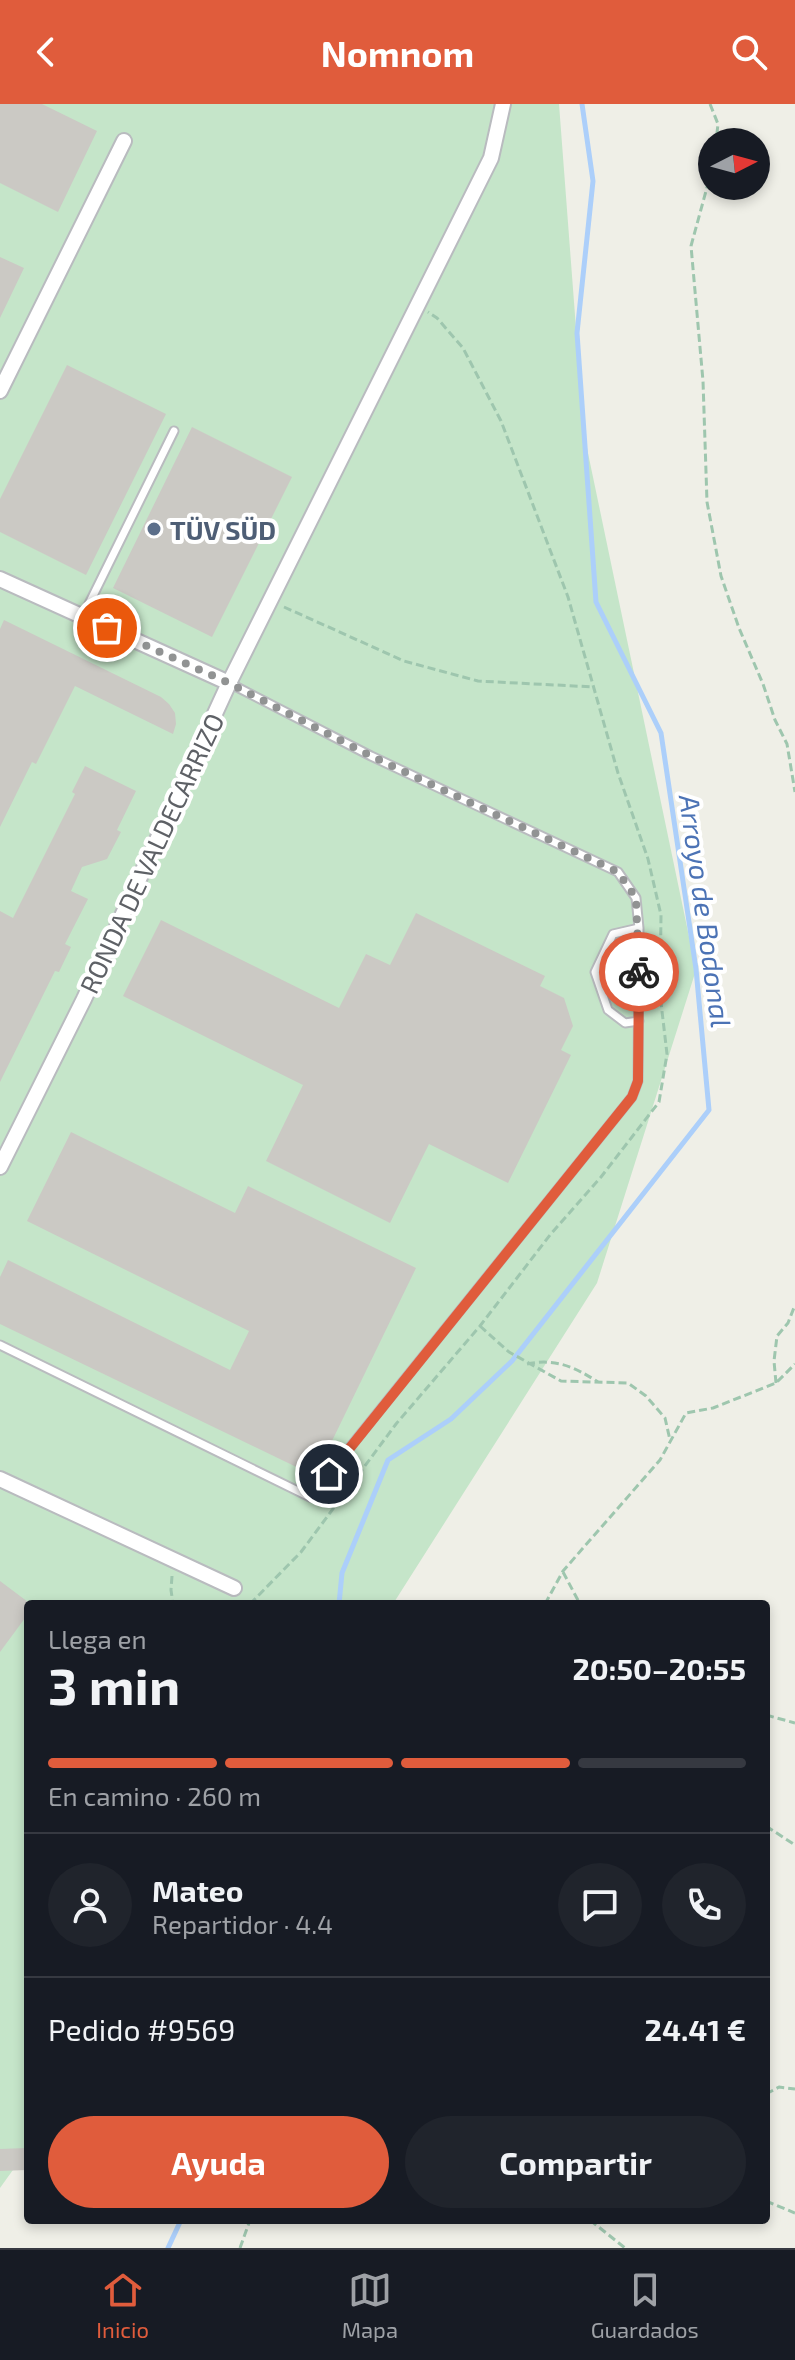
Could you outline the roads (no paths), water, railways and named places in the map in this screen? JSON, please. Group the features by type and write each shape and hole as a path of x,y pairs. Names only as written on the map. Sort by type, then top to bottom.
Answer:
{"street":[{"name":"RONDA DE VALDECARRIZO","path":"0,1167 84,999 229,683 491,158 503,104"},
{"path":"0,391 124,141"},
{"path":"0,579 229,683"},
{"path":"0,1479 234,1588"}],"lane":[{"path":"83,616 174,431"},
{"path":"0,1345 310,1497 632,1097 638,1081 639,928 636,898 618,872 371,756 229,683"},
{"path":"639,928 613,934 595,972 608,1010 625,1023 639,1021"}],"waterway":[{"name":"Arroyo de Bodonal","path":"339,1600 342,1573 388,1460 451,1419 512,1361 709,1110 696,969 661,733 596,602 577,333 593,181 582,104"},
{"name":"Arroyo de Bodonal","path":"168,2248 179,2224"}],"place":[{"name":"TÜV SÜD","path":"154,529"}]}
